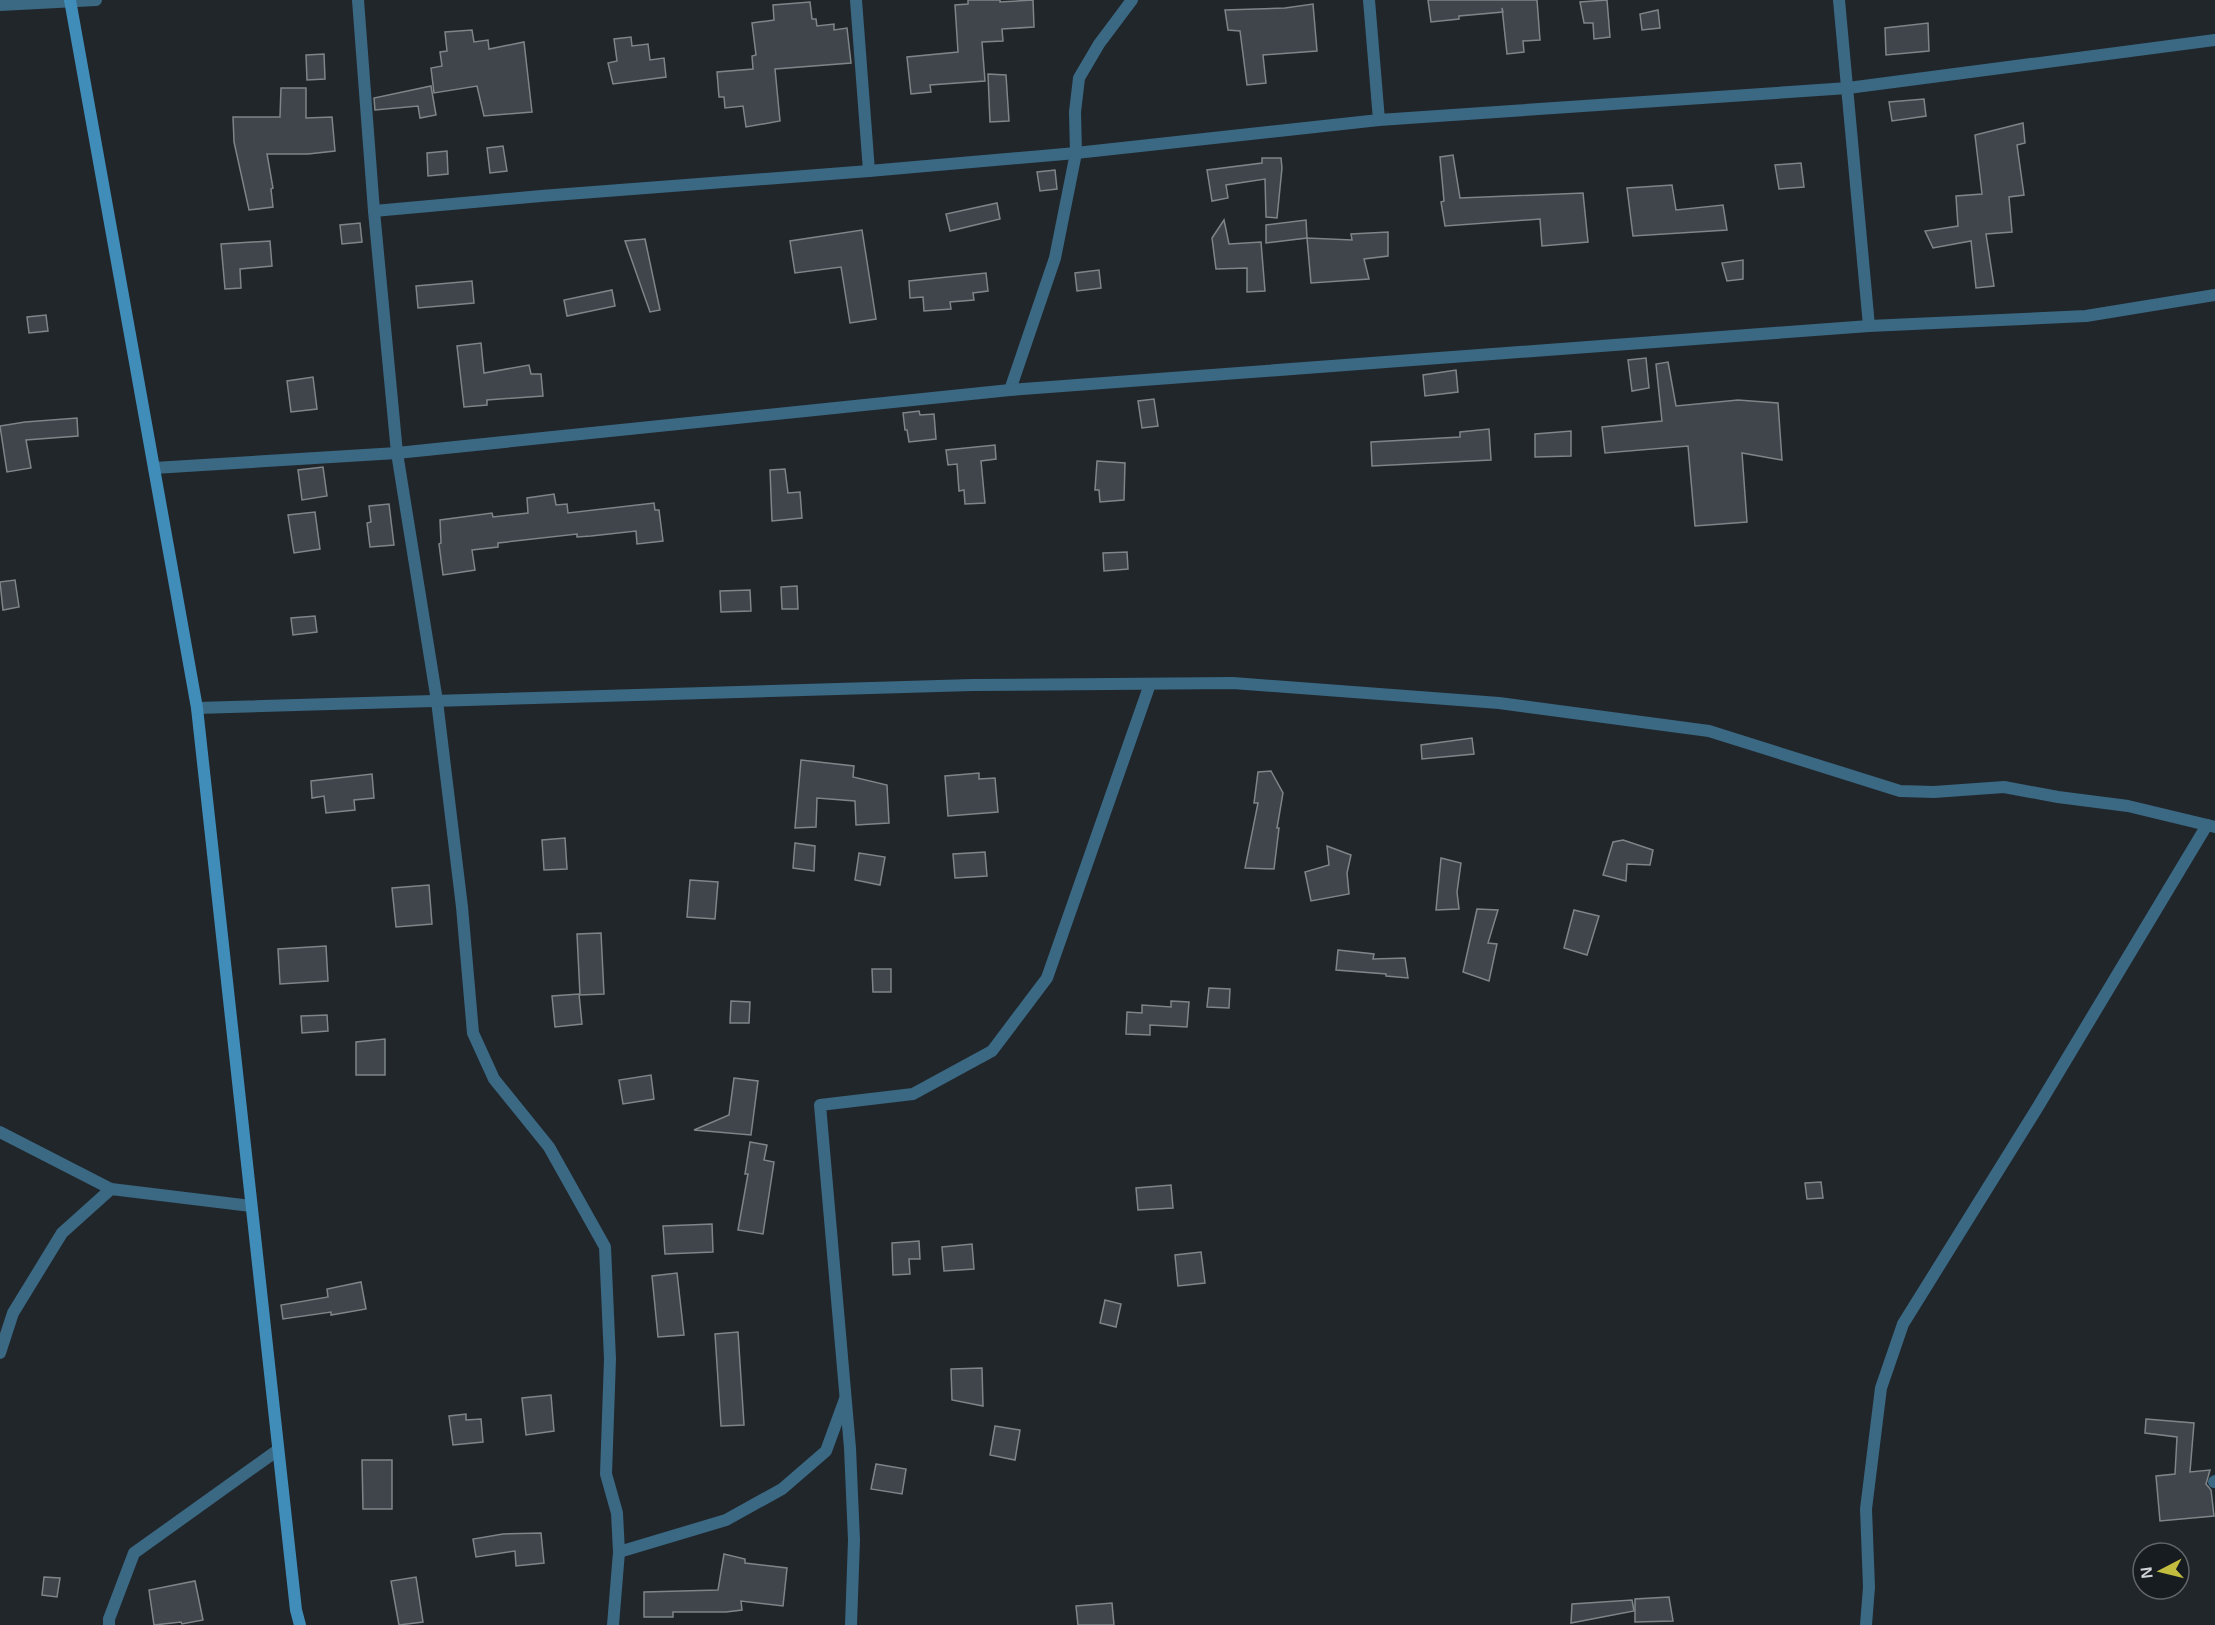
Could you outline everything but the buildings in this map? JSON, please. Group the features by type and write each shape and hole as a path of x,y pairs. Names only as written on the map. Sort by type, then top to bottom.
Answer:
{"street":[{"path":"0,5 96,0"},
{"path":"358,0 374,211 397,453 437,701 462,907 473,1033 494,1079 549,1147 605,1247 610,1359 606,1474 617,1513 619,1552 613,1625"},
{"path":"856,0 869,171"},
{"path":"1010,390 1055,258 1076,153 1075,112 1079,78 1099,44 1132,0"},
{"path":"1369,0 1379,120"},
{"path":"1839,0 1869,326"},
{"path":"70,1 197,708 278,1450 296,1610 300,1625"},
{"path":"374,211 1076,153 1379,120 1848,88 2215,39"},
{"path":"154,468 397,453 1010,390 1869,326 2086,316 2215,295"},
{"path":"197,708 972,685 1233,683 1499,703 1710,731 1900,790 1934,792 2004,787 2128,806 2211,826 1904,1324 1881,1388 1866,1509 1869,1587 1866,1625"},
{"path":"619,1552 726,1520 782,1489 826,1451 845,1399 820,1104 913,1094 992,1051 1047,978 1150,684"},
{"path":"0,1132 111,1189 252,1206"},
{"path":"0,1353 13,1313 62,1233 111,1189"},
{"path":"837,1306 848,1412 855,1540 851,1625"},
{"path":"109,1625 109,1619 134,1553 278,1450"}]}
